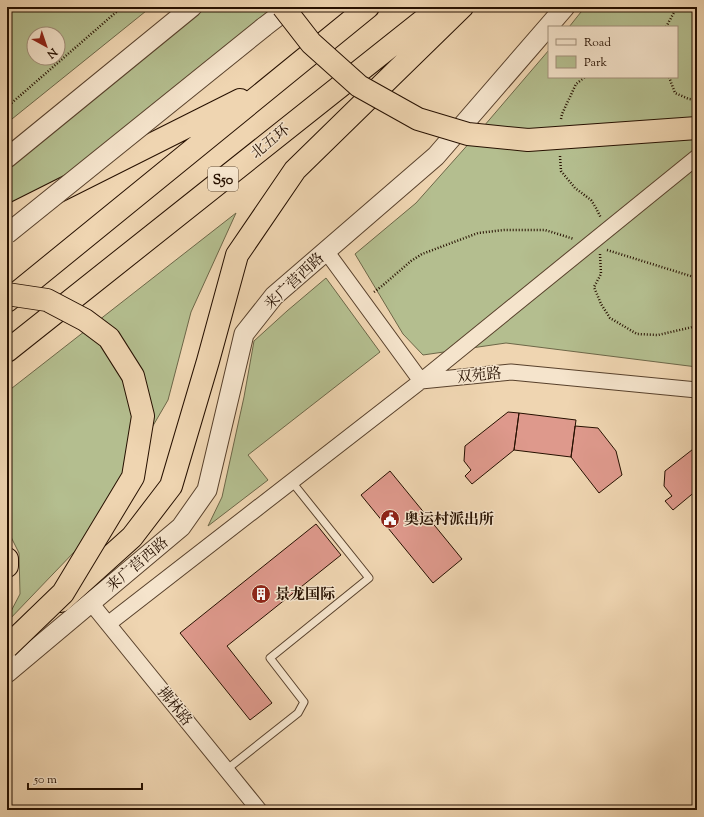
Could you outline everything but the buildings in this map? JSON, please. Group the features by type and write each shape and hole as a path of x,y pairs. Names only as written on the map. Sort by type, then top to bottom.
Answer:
{"main road":[{"path":"283,7 311,44 359,86 418,119 468,134 528,140 697,128"},
{"path":"7,301 368,7"},
{"name":"北五环","path":"7,351 440,7"},
{"path":"7,650 132,537 171,486 208,361 237,255 295,170 462,7"},
{"path":"7,217 277,82"},
{"path":"7,294 47,300 85,320 109,338 133,376 143,416 133,477 63,593 7,647"},
{"path":"7,559 7,566"}],"street":[{"path":"7,158 192,7"},
{"path":"7,234 290,7"},
{"name":"来广营西路","path":"7,673 181,528 207,490 244,334 274,296 436,156 564,7"},
{"path":"108,624 421,381 697,157"},
{"path":"326,251 421,381"},
{"name":"双苑路","path":"421,381 510,372 697,390"},
{"name":"拂林路","path":"91,603 259,810"}],"lane":[{"path":"226,770 298,713 304,702 270,658 369,578 292,482"}],"path":[{"path":"7,106 122,7"},
{"path":"667,26 677,7"},
{"path":"561,120 562,114 576,84 583,78"},
{"path":"669,78 675,93 689,99 697,100"},
{"path":"560,150 561,171 575,188 591,200 602,221 598,238 601,256 601,274 594,287 601,304 610,318 637,334 658,335 697,326"},
{"path":"362,300 422,254 478,233 504,230 545,230 577,240 598,238"},
{"path":"598,238 607,250 697,278"}],"green space":[{"path":"7,7 151,7 7,123"},
{"path":"206,7 279,7 7,227 7,166"},
{"path":"585,7 697,7 697,367 506,343 423,355 403,334 355,254 416,203 548,51 548,78 678,78 678,26 570,26"},
{"path":"236,213 191,312 168,400 122,479 76,550 7,622 7,619 20,594 19,553 7,529 7,392"},
{"path":"326,278 380,352 248,455 268,480 208,526 222,497 244,397 254,341"}],"place":[{"name":"奥运村派出所","path":"390,519"},
{"name":"景龙国际","path":"261,594"}]}
